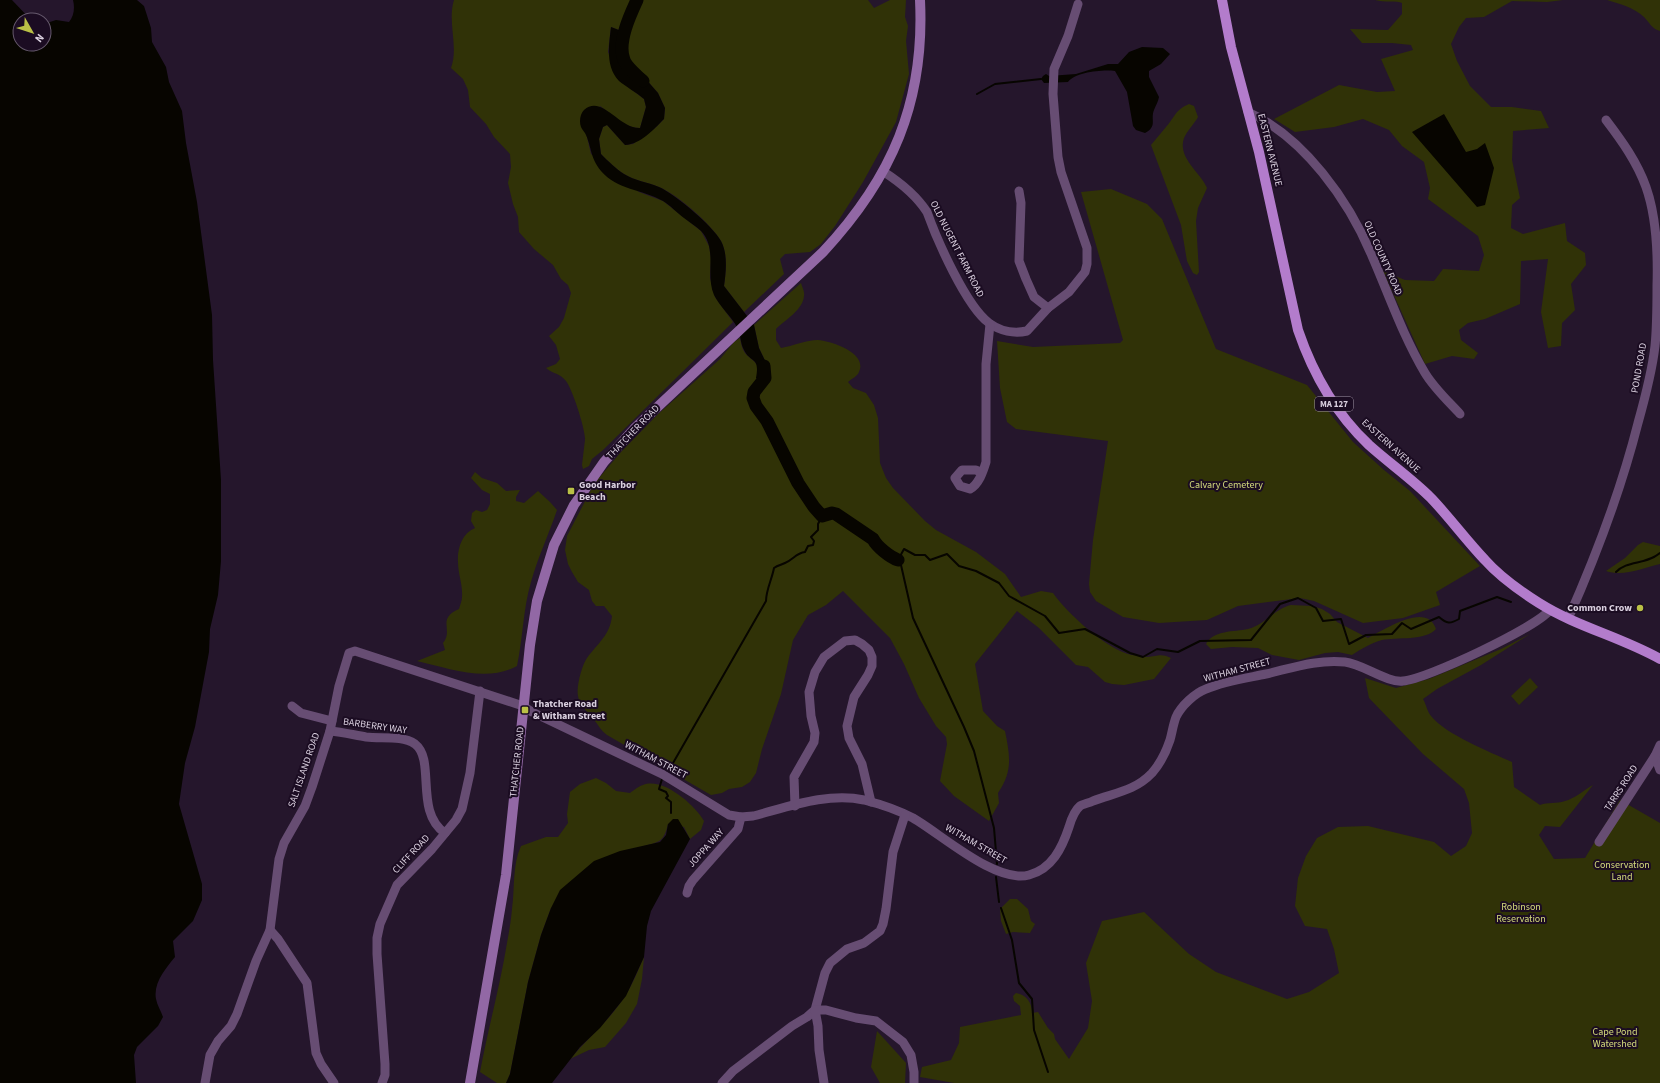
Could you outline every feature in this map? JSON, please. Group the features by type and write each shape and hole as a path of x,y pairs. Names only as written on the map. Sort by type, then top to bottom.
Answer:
{"main road":[{"name":"THATCHER ROAD","path":"470,1083 506,875 523,706 537,600 554,545 574,505 604,462 616,448 736,333 814,261 844,230 868,199 884,172 901,133 914,90 918,67 921,30 920,0"},
{"name":"EASTERN AVENUE","path":"1222,0 1231,47 1262,166 1298,330 1307,356 1322,386 1354,430 1431,498 1486,561 1517,588 1550,610 1568,619 1612,636 1660,659"}],"street":[{"name":"OLD NUGENT FARM ROAD","path":"884,172 901,184 921,203 927,212 961,286 973,305 990,324 1012,332 1027,331 1048,308 1069,292 1085,272 1088,257 1088,248 1061,172 1058,157 1054,113 1054,73 1078,1"},
{"name":"OLD COUNTY ROAD","path":"1248,112 1266,121 1288,138 1311,160 1328,181 1362,235 1425,374 1460,414"},
{"name":"POND ROAD","path":"1568,619 1589,571 1624,473 1649,382 1655,345 1657,271 1656,242 1651,203 1646,186 1633,158 1606,120"},
{"path":"1019,191 1021,203 1019,261 1034,297 1048,308"},
{"path":"982,473 987,456 986,364 990,324"},
{"name":"WITHAM STREET","path":"523,706 532,712 662,774 729,815 741,818 826,799 846,798 871,802 912,818 970,856 1002,873 1016,876 1030,875 1048,864 1056,857 1062,848 1074,814 1080,806 1134,788 1151,774 1158,765 1167,747 1178,714 1190,701 1206,689 1289,668 1322,662 1347,662 1400,682 1416,679 1445,667 1531,626 1545,616 1550,610"},
{"path":"795,806 794,777 814,742 815,733 811,716 809,692 815,672 824,657 845,641 855,640 869,650 872,657 872,666 854,697 847,726 849,738 862,764 871,802"},
{"name":"SALT ISLAND ROAD","path":"205,1083 210,1055 218,1041 231,1026 237,1014 256,961 270,930 278,859 284,843 305,806 330,730 339,686 349,653 355,650 523,706"},
{"name":"CLIFF ROAD","path":"382,1083 385,1076 386,1064 377,954 377,938 380,924 397,885 445,833 456,820 462,809 466,794 480,692"},
{"path":"292,706 301,713 332,721"},
{"name":"BARBERRY WAY","path":"330,730 368,737 401,739 414,743 419,748 424,761 427,800 432,816 436,827 445,833"},
{"name":"TARRS ROAD","path":"1599,842 1655,756 1660,745"},
{"path":"1655,756 1660,770"},
{"path":"824,1083 815,1010 825,973 830,962 847,949 864,943 880,931 883,924 893,852 905,815"},
{"name":"JOPPA WAY","path":"687,893 693,880 738,829 741,818"},
{"path":"270,930 307,983 316,1053 321,1064 334,1083"},
{"path":"722,1083 733,1071 815,1010 826,1010 856,1018 876,1021 891,1032 903,1042 910,1056 914,1072 914,1083"}],"green space":[{"path":"454,0 868,0 874,8 890,0 906,0 905,17 908,26 906,41 909,74 896,122 863,182 835,226 821,244 810,252 785,254 780,259 784,274 744,312 724,286 726,269 725,252 721,241 710,226 675,196 659,187 624,174 601,154 599,139 603,127 607,125 625,145 633,144 655,128 664,119 665,108 658,93 644,77 631,69 620,56 624,32 611,27 608,52 619,80 644,99 646,107 640,128 629,126 600,106 586,133 591,154 639,192 663,201 701,231 709,246 711,258 710,278 715,297 733,322 603,450 592,459 589,466 583,469 582,465 585,435 575,400 569,385 564,378 546,368 556,364 560,359 556,345 549,336 559,327 564,318 571,293 568,285 561,279 553,265 534,249 519,232 518,217 508,183 511,167 510,154 470,107 468,90 463,79 451,68 454,52 452,8"},
{"path":"1375,0 1563,0 1547,2 1512,1 1484,17 1466,18 1459,27 1451,44 1457,61 1470,86 1491,107 1512,107 1541,111 1549,128 1513,131 1512,160 1520,198 1512,205 1511,228 1523,234 1565,223 1567,241 1585,253 1586,265 1571,284 1575,310 1562,323 1561,346 1548,348 1541,312 1548,259 1521,261 1520,304 1485,319 1468,323 1459,330 1461,340 1478,353 1474,359 1452,356 1425,364 1383,271 1405,280 1434,281 1443,269 1479,271 1484,255 1478,236 1428,199 1430,188 1424,162 1402,146 1389,130 1363,119 1334,127 1295,132 1274,119 1339,85 1377,92 1395,91 1381,59 1413,50 1411,45 1392,43 1362,43 1350,29 1388,30 1402,14 1402,3"},
{"path":"1607,0 1660,0 1660,31 1653,27 1644,17 1635,11 1626,6"},
{"path":"1189,104 1194,106 1198,117 1184,138 1184,152 1187,159 1207,188 1198,208 1196,221 1199,272 1197,275 1193,273 1187,261 1181,225 1151,145 1178,111"},
{"name":"Calvary Cemetery","path":"1111,189 1147,204 1162,219 1216,349 1307,385 1353,442 1410,491 1480,566 1436,592 1440,605 1403,618 1363,623 1314,601 1300,598 1238,606 1207,620 1159,623 1123,617 1096,601 1090,592 1089,584 1093,540 1108,441 1016,429 1007,422 1000,388 997,341 1033,347 1120,343 1123,340 1081,192"},
{"path":"801,283 804,293 803,301 797,310 776,329 776,340 781,348 809,341 824,341 847,349 858,359 860,365 859,372 848,382 853,388 866,393 874,405 878,418 880,463 886,478 893,488 925,521 936,530 976,552 1005,574 1021,597 1041,591 1053,593 1088,630 1111,646 1132,655 1147,657 1162,655 1171,658 1154,679 1124,685 1105,682 1088,667 1076,665 1039,628 1017,611 975,664 983,711 997,726 1005,731 1009,756 1006,778 998,793 999,803 989,821 954,796 940,781 947,744 946,737 936,726 919,698 904,664 890,638 843,591 826,605 808,615 793,640 781,694 762,749 756,773 750,782 742,787 729,789 722,793 711,795 607,735 580,702 578,687 583,666 587,658 606,634 611,623 612,616 604,606 596,606 592,601 589,590 578,582 568,564 565,550 567,536 594,484 620,453 656,416 720,359 734,342 740,338 742,348 745,353 758,367 770,371 759,348 754,325"},
{"path":"475,472 482,478 497,483 506,491 520,490 516,497 516,501 524,503 538,491 557,510 528,592 517,666 505,671 480,674 454,670 417,661 445,650 443,643 447,634 448,617 459,609 461,603 462,593 458,552 461,542 470,530 475,528 471,521 472,513 476,510 482,512 487,510 490,504 490,494 482,490 471,478"},
{"path":"1643,542 1660,546 1660,564 1620,573 1606,571 1625,558"},
{"path":"1291,605 1312,606 1322,609 1330,614 1337,622 1368,638 1394,624 1415,617 1424,617 1431,621 1436,629 1431,633 1418,637 1378,641 1366,646 1352,655 1338,652 1325,653 1299,660 1272,655 1258,648 1232,647 1211,649 1206,644 1209,639 1224,632 1254,627 1285,607"},
{"path":"1530,634 1481,665 1437,689 1423,699 1431,716 1446,729 1468,742 1512,762 1514,787 1540,805 1568,800 1593,785 1560,827 1545,826 1539,835 1554,859 1585,858 1620,800 1660,823 1660,1083 954,1083 920,1077 922,1067 951,1060 959,1043 960,1027 1021,1015 1020,1006 1014,1001 1013,996 1016,993 1028,1000 1032,1013 1038,1012 1048,1028 1054,1034 1055,1039 1069,1059 1088,1028 1092,1001 1086,963 1102,921 1144,912 1189,954 1216,972 1287,999 1309,992 1339,973 1334,949 1327,929 1305,926 1295,906 1298,878 1306,856 1317,838 1338,827 1368,826 1434,842 1451,856 1466,846 1472,833 1469,803 1464,789 1423,754 1369,698 1365,678 1396,688 1429,679 1501,649"},
{"path":"1530,678 1538,687 1519,705 1511,696"},
{"path":"596,778 606,783 616,791 630,793 643,785 660,785 686,800 704,821 701,830 690,839 684,827 668,824 665,834 658,842 644,846 551,908 541,935 528,982 510,1074 506,1083 497,1083 480,1072 501,975 511,918 515,869 518,854 521,846 546,837 558,837 568,823 567,814 570,792 580,784"},
{"path":"1010,899 1017,899 1028,909 1031,921 1035,924 1030,933 1013,932 1006,934 1001,921 1000,909"},
{"path":"644,957 642,979 637,1004 626,1023 605,1047 589,1050 570,1059 619,1005 630,987"},
{"path":"877,1031 906,1063 905,1083 880,1083 871,1067"}],"shaded area":[{"path":"0,0 12,0 23,12 12,12 12,52 52,52 52,21 56,20 69,22 74,12 73,0 137,0 144,6 151,28 152,42 166,67 169,82 182,111 186,143 197,202 212,315 213,360 221,480 221,561 218,595 210,629 209,652 195,727 185,763 179,804 202,884 202,900 193,921 173,941 175,957 164,971 156,987 157,1004 163,1017 158,1026 137,1047 134,1055 136,1083 0,1083"},
{"path":"611,27 624,32 620,56 631,69 644,77 658,93 665,108 664,119 656,128 646,136 631,144 625,145 607,125 603,127 599,139 601,154 624,174 659,187 674,196 702,219 721,241 726,257 724,286 754,325 759,348 770,371 767,380 763,383 756,378 756,363 744,350 737,327 714,295 711,279 709,246 701,231 663,201 614,182 601,171 593,157 586,135 580,125 581,116 584,110 591,106 597,106 632,127 640,128 646,107 644,99 619,81 612,69 609,55"},
{"path":"1142,47 1163,48 1170,54 1161,64 1149,71 1149,77 1159,97 1153,114 1153,125 1145,133 1136,130 1133,126 1127,92 1115,71 1104,70 1083,74 1068,82 1044,83 1041,79 1046,74 1049,76 1076,74 1108,64 1118,64 1129,52"},
{"path":"1444,114 1466,152 1477,149 1485,143 1494,168 1485,205 1477,207 1412,132"},
{"path":"673,819 678,819 690,839 651,911 647,926 644,957 626,996 600,1028 580,1047 552,1083 506,1083 510,1074 528,982 541,935 551,908 560,890 594,861 620,851 660,842 666,835 668,824"}],"waterway":[{"path":"637,0 625,29 622,53 627,65 643,81"},
{"path":"977,94 995,84 1041,79"},
{"path":"764,366 765,378 754,392 753,398 756,406 767,421 798,483 814,507 822,516 832,513 836,514 873,539 877,545 891,557 898,560"},
{"path":"669,770 766,601 774,568 805,552 808,546 813,545 814,541 811,537 818,530 818,524 822,516"},
{"path":"997,864 994,828 974,751 913,618 901,565 898,560 904,549 915,555 925,555 930,560 947,554 959,566 976,571 999,583 1009,596 1045,616 1059,633 1085,629 1130,653 1143,657 1157,649 1178,652 1200,641 1251,640 1280,604 1298,598 1316,608 1323,621 1341,619 1349,644 1366,635 1392,634 1402,623 1411,629 1439,617 1446,622 1453,622 1459,619 1460,611 1497,597 1511,602"},
{"path":"1616,572 1620,568 1655,557 1660,553"},
{"path":"662,779 659,789 666,792 668,796 666,798 671,802 671,813"},
{"path":"996,877 999,902"},
{"path":"1001,908 1012,940 1019,983 1032,999 1034,1030 1048,1072"}],"place":[{"name":"Good Harbor Beach","path":"571,491"},
{"name":"Common Crow","path":"1640,608"},
{"name":"Thatcher Road & Witham Street","path":"525,710"}],"park label":[{"name":"Conservation Land","path":"1622,870"},
{"name":"Robinson Reservation","path":"1521,912"},
{"name":"Cape Pond Watershed","path":"1615,1038"}]}
